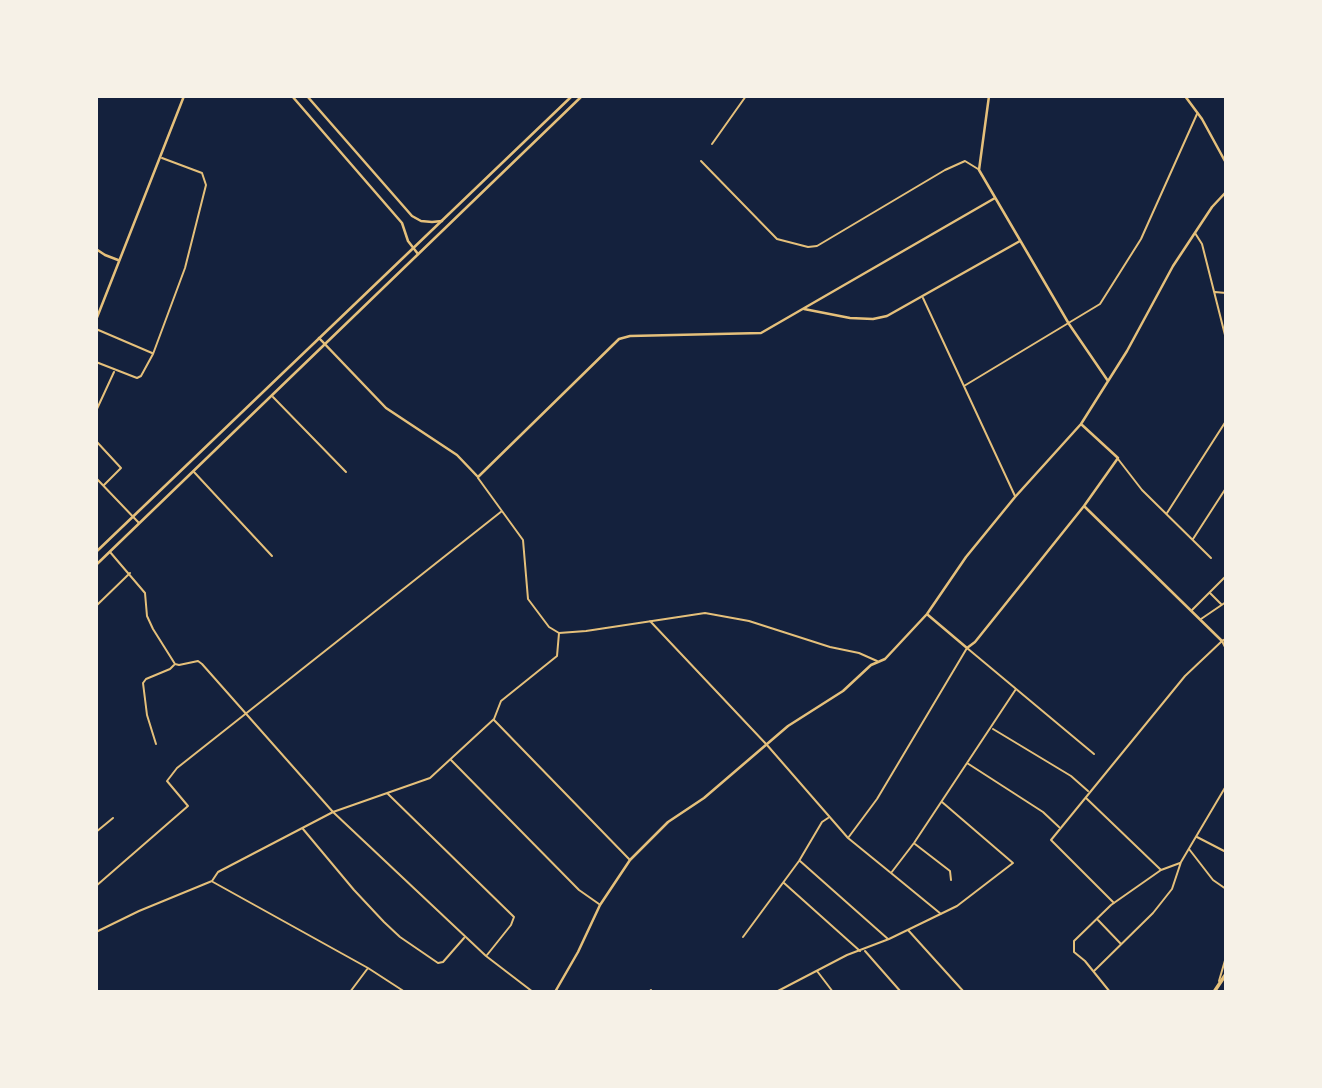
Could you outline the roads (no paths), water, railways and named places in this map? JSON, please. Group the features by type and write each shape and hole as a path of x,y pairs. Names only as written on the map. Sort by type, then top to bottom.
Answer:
{"main road":[{"path":"1218,989 1226,974"}],"street":[{"path":"96,320 184,96"},
{"path":"292,96 402,223 408,241 419,255"},
{"path":"307,96 412,216 421,221 442,220"},
{"path":"96,552 572,96"},
{"path":"96,565 582,96"},
{"path":"712,144 746,96"},
{"path":"979,170 989,96"},
{"path":"1185,96 1226,163"},
{"path":"964,386 1100,304 1141,239 1197,113"},
{"path":"96,362 114,371 137,378 141,376 153,354 185,268 206,185 202,173 161,158"},
{"path":"701,161 777,239 808,247 817,246 945,170 965,161 979,170 1069,324 1108,381"},
{"path":"555,992 600,905 630,860 668,822 704,798 788,726 843,691 871,665 885,659 928,614 966,557 1015,497 1081,424 1195,232 1226,192"},
{"path":"478,477 619,339 630,336 761,333 995,198"},
{"path":"1195,232 1202,244 1226,339"},
{"path":"804,309 850,318 873,319 887,316 1020,241"},
{"path":"96,249 119,260"},
{"path":"1214,292 1226,293"},
{"path":"922,296 1015,497"},
{"path":"96,302 102,305"},
{"path":"96,329 153,354"},
{"path":"319,338 386,408 457,455 478,477 523,540 528,599 549,627 559,633 705,613 749,621 830,647 859,653 879,662"},
{"path":"96,411 114,371"},
{"path":"272,396 346,472"},
{"path":"1166,513 1226,421"},
{"path":"1081,424 1118,458 1142,490 1211,558"},
{"path":"96,441 121,468 103,486"},
{"path":"848,838 877,799 967,648 975,642 1084,506 1118,458"},
{"path":"194,472 272,556"},
{"path":"96,478 139,524"},
{"path":"1193,540 1226,488"},
{"path":"1084,506 1199,620 1224,640 1226,649"},
{"path":"96,886 188,806 167,781 177,768 502,511"},
{"path":"110,552 145,593 147,616 175,664"},
{"path":"96,606 130,573"},
{"path":"1190,611 1226,576"},
{"path":"1209,592 1222,604"},
{"path":"1199,620 1226,602"},
{"path":"928,614 1094,754"},
{"path":"650,621 767,745 848,838 941,914"},
{"path":"96,932 212,881 218,872 333,812 430,778 494,719 501,701 557,656 559,633"},
{"path":"1114,903 1051,840 1185,676 1224,640"},
{"path":"175,664 202,664 333,812 486,956 533,992"},
{"path":"156,744 147,715 143,683 175,664"},
{"path":"891,873 942,802 1016,689"},
{"path":"494,719 630,860"},
{"path":"991,728 1071,776 1089,791"},
{"path":"451,760 579,890 600,905"},
{"path":"967,763 1043,812 1060,828"},
{"path":"1094,971 1153,914 1172,889 1181,862 1226,786"},
{"path":"386,792 514,918 512,925 486,956"},
{"path":"1085,797 1161,870"},
{"path":"776,992 847,955 889,939 957,906 1013,863 942,802"},
{"path":"743,937 828,817"},
{"path":"96,832 113,818"},
{"path":"302,828 354,890 392,929 438,963 443,962 465,937"},
{"path":"1196,837 1226,852"},
{"path":"914,843 950,872 951,880"},
{"path":"1189,849 1213,880 1226,889"},
{"path":"799,860 889,939"},
{"path":"1110,992 1072,948 1074,941 1114,903 1161,870 1181,862"},
{"path":"212,881 368,968 405,992"},
{"path":"783,882 862,950 901,992"},
{"path":"1097,919 1121,944"},
{"path":"908,930 964,992"},
{"path":"1218,989 1220,971 1226,957"},
{"path":"349,992 368,968"},
{"path":"817,971 833,992"},
{"path":"392,992 396,986"}]}
